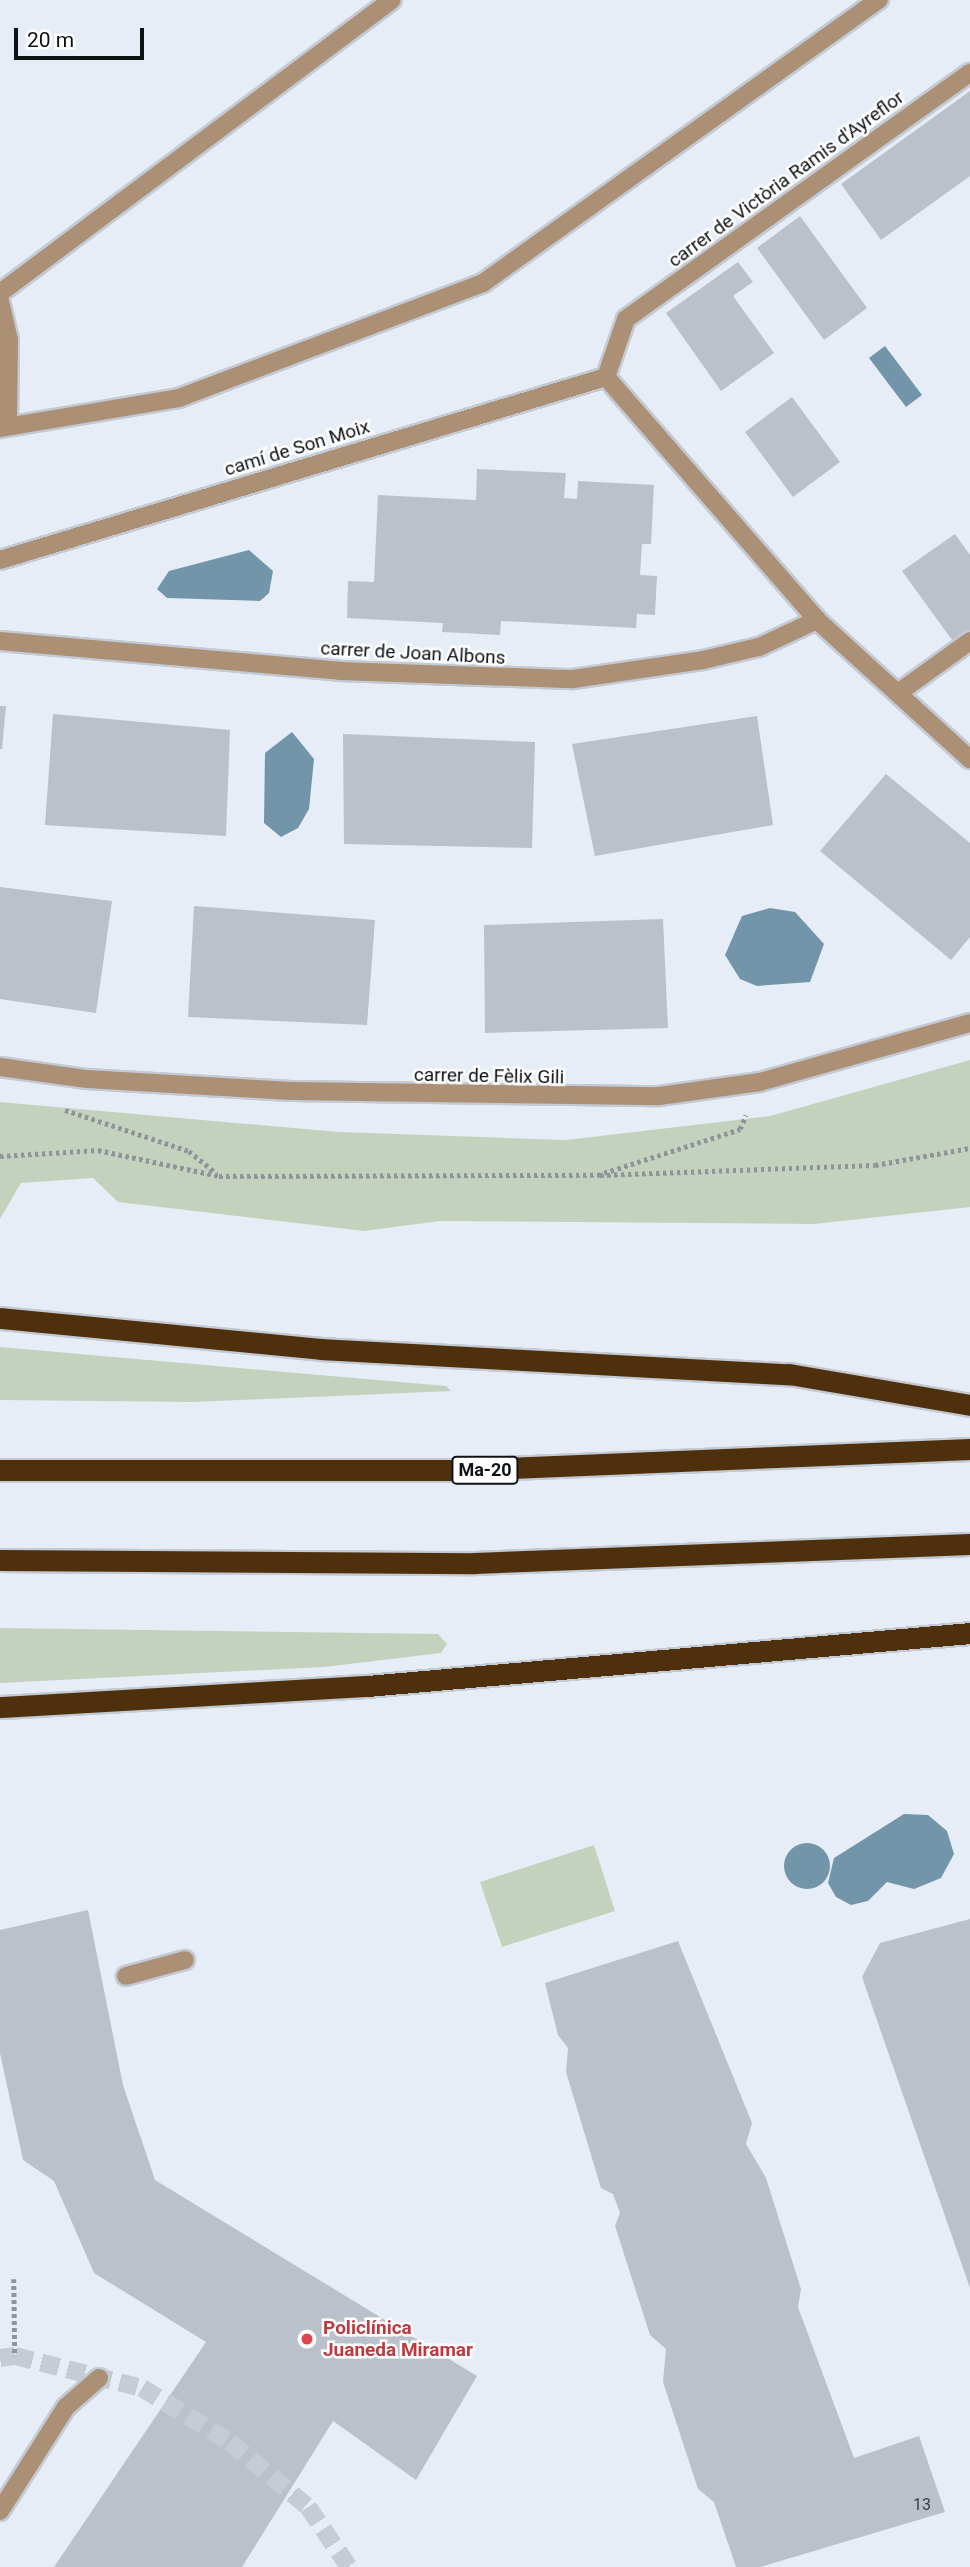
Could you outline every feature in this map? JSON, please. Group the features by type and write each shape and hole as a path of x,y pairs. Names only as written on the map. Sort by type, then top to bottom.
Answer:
{"highway":[{"path":"0,1318 334,1350 789,1374 970,1405"},
{"name":"Ma-20","path":"0,1470 460,1470 970,1449"},
{"path":"0,1560 487,1563 970,1544"},
{"path":"0,1707 325,1689 970,1633"}],"street":[{"path":"0,293 392,0"},
{"path":"0,301 9,340 4,427 178,398 483,283 879,0"},
{"name":"carrer de Victòria Ramis d'Ayreflor","path":"606,377 626,318 970,73"},
{"path":"606,377 817,620 970,759"},
{"name":"camí de Son Moix","path":"0,559 606,377"},
{"name":"carrer de Joan Albons","path":"0,641 340,671 573,679 703,660 759,647 817,620"},
{"path":"898,693 970,641"},
{"name":"carrer de Fèlix Gili","path":"0,1067 63,1076 418,1097 659,1096 745,1084 970,1023"},
{"path":"126,1976 185,1960"},
{"path":"0,2511 66,2407 99,2378"}],"path":[{"path":"63,1076 55,1107 189,1151 219,1176"},
{"path":"600,1175 740,1129 751,1101 745,1084"},
{"path":"0,1156 98,1150 219,1176 600,1175 876,1165 970,1148"},
{"path":"14,2279 15,2356"}],"green space":[{"path":"970,1060 970,1207 814,1224 440,1221 364,1231 118,1202 93,1178 21,1183 0,1219 0,1102 339,1132 566,1140 770,1116"},
{"path":"0,1347 446,1386 451,1391 194,1402 0,1400"},
{"path":"0,1628 438,1634 447,1644 441,1653 324,1667 0,1683"},
{"path":"594,1845 615,1911 502,1947 480,1882"}],"water":[{"path":"885,346 922,395 906,407 869,358"},
{"path":"249,550 273,571 269,593 260,601 167,598 157,589 169,571"},
{"path":"292,732 314,759 309,809 298,828 281,837 264,823 265,753"},
{"path":"770,908 795,912 824,944 810,982 757,986 740,979 725,955 742,916"},
{"path":"904,1814 928,1815 947,1831 954,1854 941,1878 914,1889 887,1882 868,1901 851,1905 836,1897 828,1883 834,1858"},
{"path":"807,1843 823,1850 830,1866 823,1882 807,1889 791,1882 784,1866 791,1850"}],"building":[{"path":"970,91 970,176 881,240 841,184"},
{"path":"800,216 867,308 824,340 757,248"},
{"path":"738,262 753,282 733,296 774,353 721,391 666,313"},
{"path":"792,397 840,462 793,497 745,432"},
{"path":"477,469 566,473 564,498 577,499 578,481 654,485 651,544 642,544 640,575 657,576 655,615 637,614 636,628 501,621 500,635 442,632 443,623 347,618 348,581 374,582 378,495 476,500"},
{"path":"955,534 970,555 970,633 955,644 902,571"},
{"path":"0,706 6,706 2,749 0,749"},
{"path":"53,714 230,730 226,836 45,825"},
{"path":"757,716 773,825 595,856 572,744"},
{"path":"343,734 535,742 532,848 344,844"},
{"path":"886,774 970,843 970,937 951,960 820,851"},
{"path":"0,887 112,901 96,1013 0,999"},
{"path":"194,906 375,920 367,1025 188,1017"},
{"path":"663,919 668,1028 485,1033 484,925"},
{"path":"88,1910 123,2085 155,2180 477,2376 416,2480 333,2421 242,2567 54,2567 206,2342 94,2273 54,2181 23,2160 0,2053 0,1930"},
{"path":"970,1919 970,2288 862,1977 880,1943"},
{"path":"678,1941 752,2123 746,2144 766,2178 801,2289 798,2307 854,2458 919,2436 945,2512 760,2567 736,2567 714,2502 698,2489 663,2382 666,2349 650,2335 615,2226 620,2213 613,2194 601,2188 566,2072 568,2048 558,2035 545,1983"}],"tunnel":[{"path":"0,2358 15,2356 142,2388 230,2442 308,2507 349,2567"}],"place":[{"name":"Policlínica Juaneda Miramar","path":"307,2339"}]}
